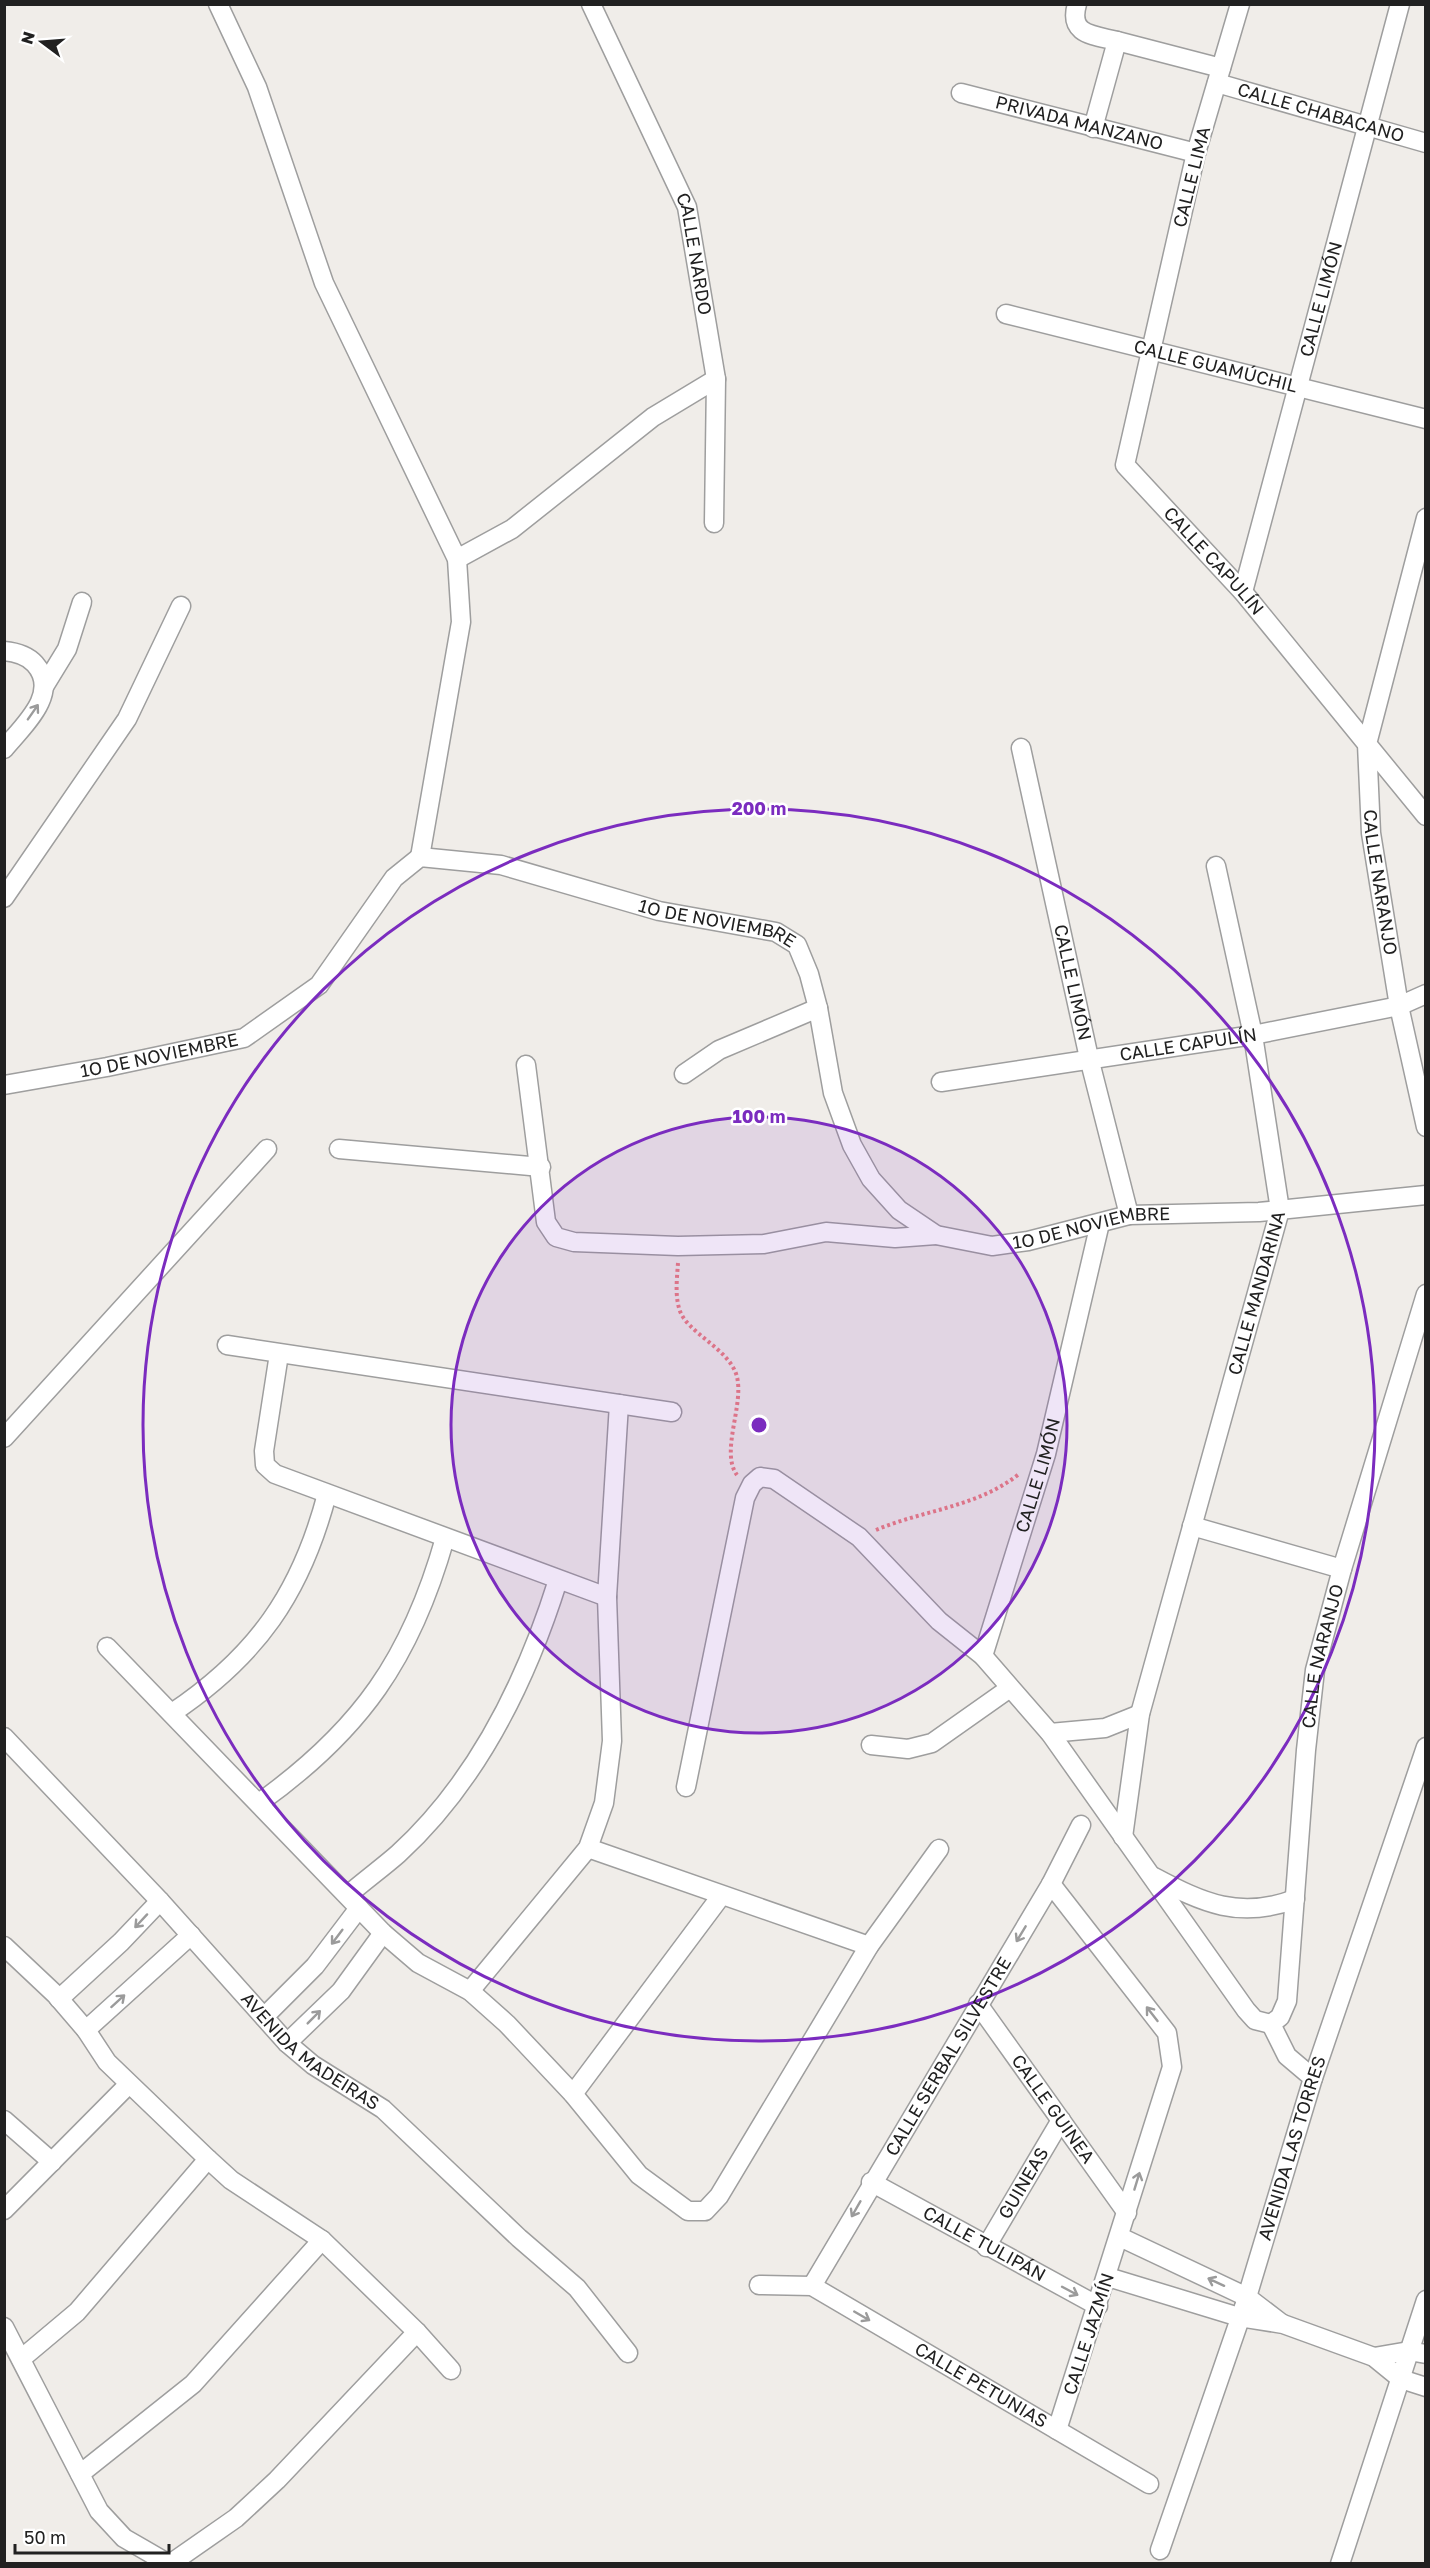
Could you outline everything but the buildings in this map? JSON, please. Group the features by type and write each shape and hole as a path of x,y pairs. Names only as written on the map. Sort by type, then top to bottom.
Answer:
{"street":[{"path":"218,4 257,87 324,283 457,559 461,622 420,858"},
{"name":"CALLE NARDO","path":"591,4 687,207 716,379 714,523"},
{"name":"CALLE CHABACANO","path":"1077,4 1074,18 1077,27 1088,34 1117,41 1367,128 1425,142"},
{"name":"CALLE LIMA","path":"1125,465 1196,153 1240,4"},
{"name":"CALLE LIMÓN","path":"1243,592 1400,4"},
{"path":"1093,128 1117,41"},
{"name":"PRIVADA MANZANO","path":"961,93 1196,153"},
{"name":"CALLE GUAMÚCHIL","path":"1005,314 1425,419"},
{"path":"457,559 512,529 653,417 716,379"},
{"name":"CALLE CAPULÍN","path":"1125,465 1243,592 1367,750 1425,816"},
{"name":"CALLE NARANJO","path":"1425,518 1367,750 1371,833 1399,1006 1425,1127"},
{"path":"45,685 67,649 82,602"},
{"path":"4,898 127,719 181,606"},
{"path":"4,651 32,660 40,670 45,685 44,694 35,711 4,749"},
{"name":"CALLE LIMÓN","path":"1021,748 1089,1058 1129,1215"},
{"name":"1O DE NOVIEMBRE","path":"4,1085 107,1067 244,1038 319,985 394,878 420,858 501,865 659,911 776,932 797,945 809,974 818,1008 833,1093 852,1145 871,1179 899,1210 936,1235 992,1246 1028,1241 1129,1215 1280,1210 1425,1195"},
{"name":"CALLE MANDARINA","path":"1123,1837 1140,1714 1280,1210 1253,1035 1216,866"},
{"path":"1399,1006 1425,994"},
{"name":"CALLE CAPULÍN","path":"941,1082 1253,1035 1399,1006"},
{"path":"684,1074 719,1050 818,1008"},
{"path":"526,1065 541,1167 546,1222 556,1237 574,1242 678,1246 764,1244 826,1232 895,1238 936,1235"},
{"path":"4,1438 267,1149"},
{"path":"339,1149 541,1167"},
{"name":"CALLE LIMÓN","path":"983,1656 1046,1454 1100,1223"},
{"name":"CALLE NARANJO","path":"1271,2024 1281,2017 1287,2001 1315,1670 1342,1569 1425,1294"},
{"path":"227,1345 672,1412"},
{"path":"279,1354 264,1450 265,1465 275,1474 607,1597"},
{"path":"470,1991 588,1848 604,1803 612,1741 607,1597 619,1404"},
{"path":"686,1787 745,1498 748,1490 760,1477 774,1479 859,1537 939,1621 983,1656 1050,1733 1246,2010 1255,2020 1271,2024 1287,2056 1313,2078"},
{"path":"172,1713 212,1685 261,1636 284,1604 302,1570 317,1533 327,1494"},
{"path":"1192,1526 1342,1569"},
{"path":"259,1803 298,1775 333,1744 364,1708 392,1669 414,1628 432,1584 445,1538"},
{"path":"264,2017 315,1966 353,1901 442,1806 480,1755 512,1700 534,1651 558,1580"},
{"path":"106,1647 383,1933 418,1963 470,1991 507,2024 573,2094 639,2175 688,2211 705,2211 720,2196 869,1946 939,1849"},
{"path":"871,1745 908,1749 932,1743 1010,1688"},
{"path":"1050,1733 1105,1728 1140,1714"},
{"name":"AVENIDA MADEIRAS","path":"4,1737 160,1901 287,2043 313,2065 382,2109 519,2238 577,2288 628,2353"},
{"name":"AVENIDA LAS TORRES","path":"1160,2550 1247,2297 1313,2078 1424,1756"},
{"name":"CALLE SERBAL SILVESTRE","path":"812,2286 871,2182 1051,1884 1082,1825"},
{"path":"588,1848 869,1946"},
{"path":"1149,1875 1180,1891 1224,1908 1250,1910 1276,1906 1295,1899"},
{"name":"CALLE JAZMÍN","path":"1051,1884 1167,2033 1172,2067 1108,2277 1057,2430"},
{"path":"573,2094 721,1896"},
{"path":"59,1999 121,1942 160,1901"},
{"path":"287,2043 341,1991 383,1933"},
{"path":"86,2030 190,1935"},
{"path":"4,1946 59,1999 86,2030 107,2062 208,2159 231,2180 322,2240 417,2331 451,2370"},
{"name":"CALLE GUINEA","path":"978,2004 1127,2213"},
{"path":"4,2210 129,2084"},
{"path":"4,2120 52,2162"},
{"name":"GUINEAS","path":"986,2247 1061,2120"},
{"path":"21,2359 77,2312 208,2159"},
{"name":"CALLE TULIPÁN","path":"871,2182 986,2247 1098,2306"},
{"path":"1120,2237 1247,2297 1283,2324"},
{"path":"80,2474 193,2384 322,2240"},
{"path":"1108,2277 1239,2317 1283,2324 1374,2357 1401,2379 1425,2387"},
{"path":"759,2284 812,2286"},
{"name":"CALLE PETUNIAS","path":"812,2286 1149,2484"},
{"path":"1340,2564 1401,2379 1417,2353 1425,2301"},
{"path":"4,2327 99,2511 124,2538 170,2564 236,2518 277,2480 417,2331"},
{"path":"1374,2357 1417,2353"}],"path":[{"path":"678,1246 679,1311 697,1332 727,1357 737,1375 740,1401 730,1457 733,1469 748,1490"},
{"path":"859,1537 900,1520 966,1502 1009,1483 1046,1454"}]}
